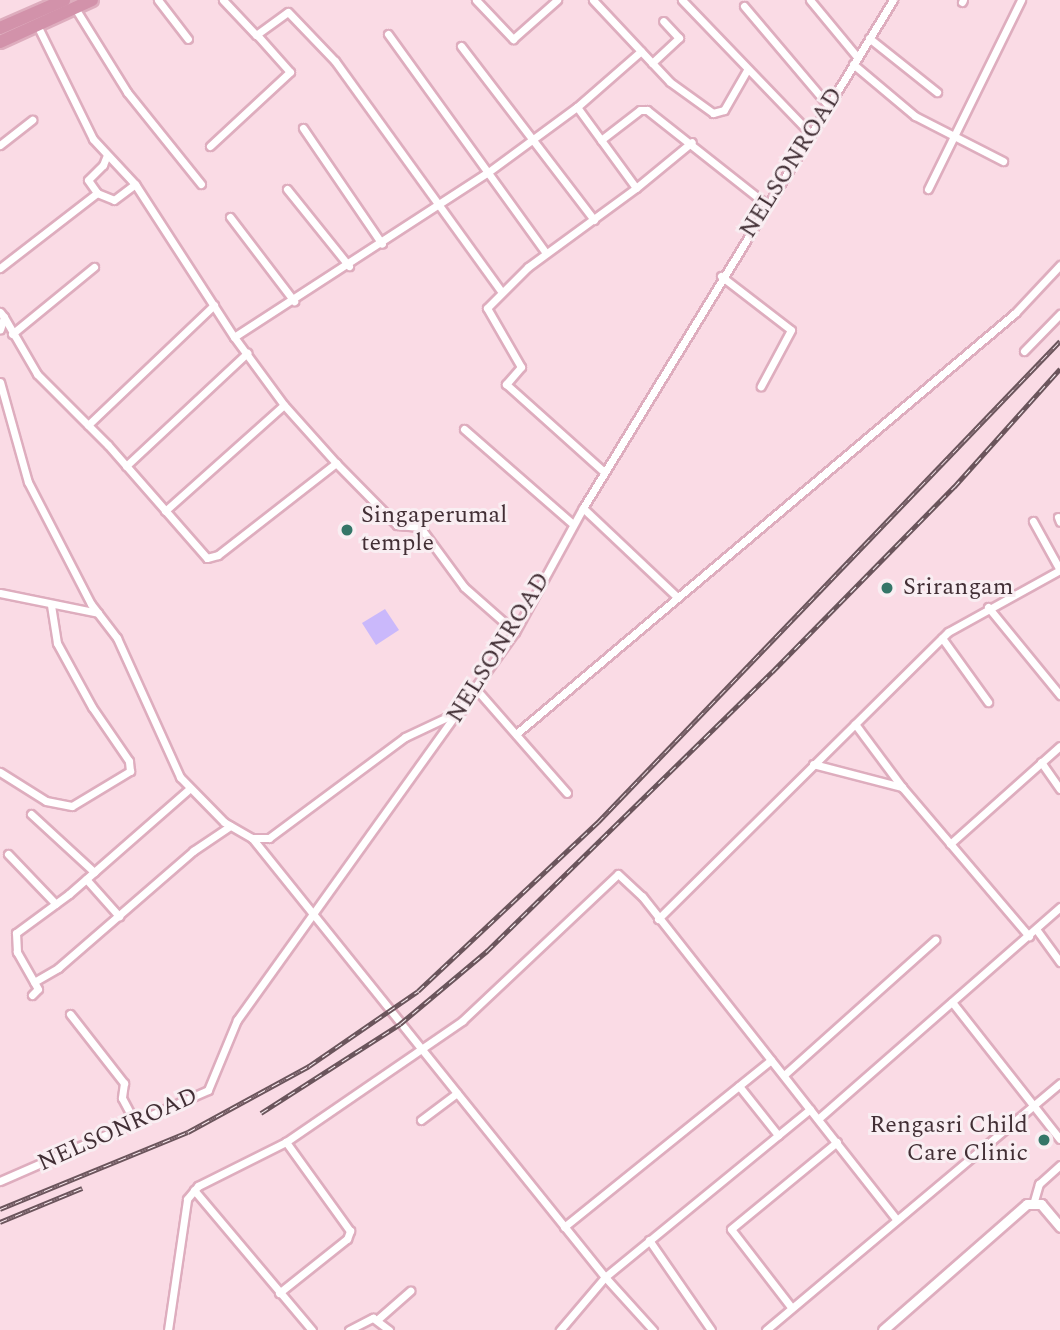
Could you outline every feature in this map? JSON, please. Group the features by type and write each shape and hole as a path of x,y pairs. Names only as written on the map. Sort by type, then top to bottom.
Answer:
{"highway":[{"path":"0,28 70,4 92,0"},
{"path":"0,42 37,25 70,4"}],"street":[{"path":"158,0 188,38"},
{"path":"210,146 290,72 223,0"},
{"path":"476,0 513,39 557,0"},
{"path":"593,0 680,91 713,113 724,110 747,70"},
{"path":"682,0 810,133"},
{"path":"810,0 855,61 915,116 954,140 1003,161"},
{"name":"NELSONROAD","path":"0,1181 208,1090 237,1020 462,710 515,632 604,472 721,276 892,0"},
{"path":"928,189 1021,0"},
{"path":"70,4 127,92 201,184"},
{"path":"744,6 828,105"},
{"path":"257,35 289,12 335,61 441,204 500,290"},
{"path":"652,63 679,38 663,21"},
{"path":"37,25 93,139 135,184 234,337 284,405 397,526 420,527 464,587 515,632"},
{"path":"387,34 546,253"},
{"path":"869,38 937,92"},
{"path":"461,46 594,220"},
{"path":"234,337 349,266 487,173 577,107 641,51"},
{"path":"577,107 636,188"},
{"path":"601,140 644,109 692,142 766,204"},
{"path":"0,145 32,120"},
{"path":"303,128 382,244"},
{"path":"604,472 506,384 520,367 487,313 500,290 636,188 692,142"},
{"path":"107,155 103,165 88,180 97,193 114,200 135,184"},
{"path":"287,189 349,266"},
{"path":"0,268 97,193"},
{"path":"230,217 294,301"},
{"path":"516,734 676,596 1015,313 1060,265"},
{"path":"12,334 94,267"},
{"path":"721,276 790,326 791,335 761,386"},
{"path":"88,425 214,305"},
{"path":"2,314 37,374 126,466 204,557 211,558 336,463"},
{"path":"0,329 2,314"},
{"path":"1024,351 1060,314"},
{"path":"126,466 247,353"},
{"path":"0,382 25,476 98,613 117,638 176,770 189,789 230,826 252,838 312,917 564,1227 653,1330"},
{"path":"165,511 284,405"},
{"path":"464,429 573,524"},
{"path":"583,508 676,596"},
{"path":"658,919 942,638 988,607 1060,570 1033,522"},
{"path":"0,593 98,613"},
{"path":"0,772 46,801 72,806 130,771 129,761 92,707 57,643 51,604"},
{"path":"988,607 1060,695"},
{"path":"942,638 988,702"},
{"path":"476,689 567,793"},
{"path":"252,838 269,838 405,737 462,710"},
{"path":"855,724 902,787 1029,936"},
{"path":"950,844 1060,746"},
{"path":"1041,762 1060,789"},
{"path":"813,764 902,787"},
{"path":"32,995 38,989 15,940 16,933 56,904 189,789"},
{"path":"31,814 94,872"},
{"path":"34,982 58,968 193,851 230,826"},
{"path":"8,855 56,904"},
{"path":"169,1330 187,1199 194,1190 286,1142 462,1021 618,874 630,883 896,1219"},
{"path":"86,879 119,916"},
{"path":"818,1119 1060,907"},
{"path":"1036,929 1060,962"},
{"path":"784,1075 935,940"},
{"path":"952,1002 987,1051 1034,1103 1060,1139"},
{"path":"71,1014 124,1083 122,1098 135,1122"},
{"path":"564,1227 771,1060"},
{"path":"766,1330 1060,1083"},
{"path":"739,1086 778,1135"},
{"path":"421,1120 457,1093"},
{"path":"560,1330 605,1277 810,1109"},
{"path":"279,1293 350,1233 286,1142"},
{"path":"792,1307 733,1237 731,1229 837,1142"},
{"path":"883,1330 1034,1201 1039,1184 1060,1165"},
{"path":"194,1190 312,1330"},
{"path":"1034,1201 1060,1227"},
{"path":"649,1240 711,1330"},
{"path":"349,1330 364,1320 378,1319 410,1291"},
{"path":"378,1319 389,1330"}],"shaded area":[{"path":"385,609 399,630 376,645 362,623"}],"railway":[{"path":"0,1209 188,1132 309,1066 418,991 598,822 1060,341"},
{"path":"261,1113 400,1024 487,951 772,672 954,487 1060,369"},
{"path":"0,1222 82,1188"}],"place":[{"name":"Singaperumal temple","path":"347,530"},
{"name":"Srirangam","path":"887,588"},
{"name":"Rengasri Child Care Clinic","path":"1044,1140"}]}
